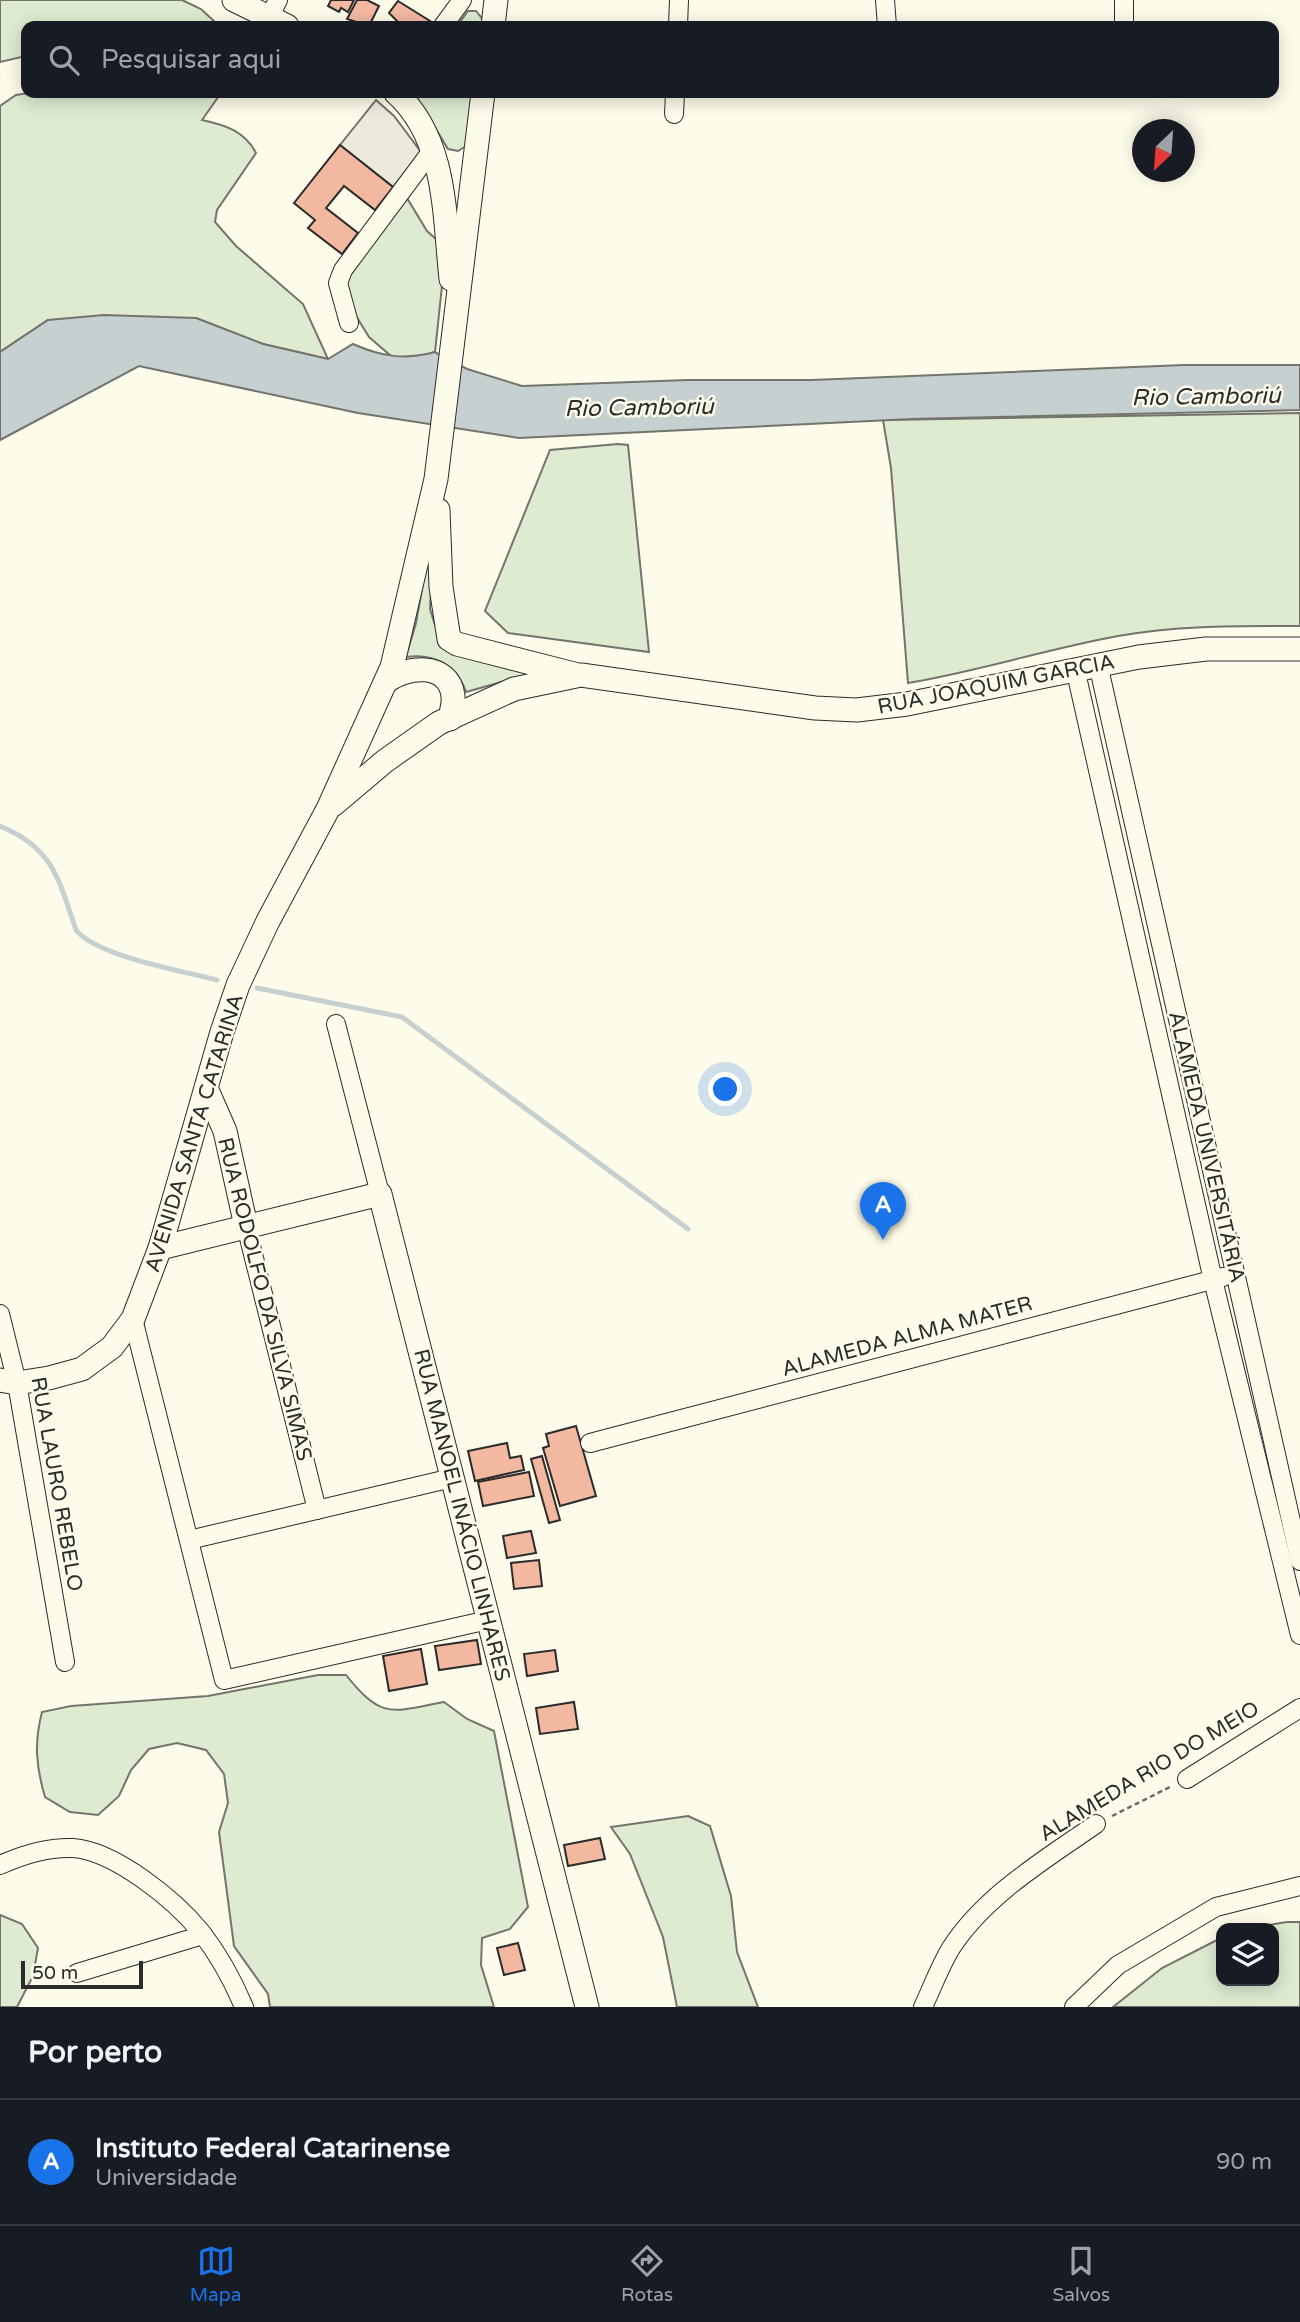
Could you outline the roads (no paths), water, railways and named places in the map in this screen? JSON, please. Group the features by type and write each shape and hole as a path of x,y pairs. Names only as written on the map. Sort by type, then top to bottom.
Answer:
{"main road":[{"path":"234,0 278,14"},
{"path":"494,21 496,0"},
{"path":"402,98 424,128 435,155 454,329"},
{"path":"482,98 436,479 441,587 449,639 457,644 581,676"},
{"name":"AVENIDA SANTA CATARINA","path":"9,1381 49,1378 82,1369 112,1347 133,1319 160,1248 238,985 268,921 328,809 386,682 397,647 436,479"},
{"name":"RUA JOAQUIM GARCIA","path":"450,719 514,688 581,676 804,707 857,710 907,704 1075,668 1206,649 1300,649"},
{"path":"386,682 398,672 419,668 429,670 449,686 453,696 450,719"},
{"name":"AVENIDA SANTA CATARINA","path":"328,809 384,761 450,719"},
{"name":"RUA RODOLFO DA SILVA SIMAS","path":"207,1090 225,1131 246,1226"},
{"path":"160,1248 380,1194"},
{"name":"RUA MANOEL INÁCIO LINHARES","path":"380,1194 587,2007"}],"street":[{"path":"447,21 463,0"},
{"path":"678,21 679,0"},
{"path":"885,0 887,21"},
{"path":"1124,0 1124,21"},
{"path":"674,114 675,98"},
{"path":"349,323 338,283 343,270 435,155"},
{"name":"ALAMEDA UNIVERSITÁRIA","path":"1098,664 1236,1274 1292,1485 1300,1561"},
{"name":"ALAMEDA UNIVERSITÁRIA","path":"1075,668 1213,1280 1300,1635"},
{"name":"RUA MANOEL INÁCIO LINHARES","path":"336,1024 380,1194"},
{"name":"RUA RODOLFO DA SILVA SIMAS","path":"246,1226 317,1510"},
{"name":"ALAMEDA ALMA MATER","path":"590,1443 1236,1274"},
{"name":"RUA LAURO REBELO","path":"0,1314 9,1381 65,1662"},
{"path":"133,1319 224,1680 488,1620"},
{"path":"188,1540 452,1478"},
{"name":"ALAMEDA RIO DO MEIO","path":"1187,1779 1300,1708"},
{"name":"ALAMEDA RIO DO MEIO","path":"923,2007 951,1948 979,1914 1040,1863 1096,1824"},
{"path":"0,1865 40,1851 74,1848 111,1860 149,1884 190,1920 233,1981 244,2007"},
{"path":"1074,2007 1118,1965 1216,1907 1300,1886"},
{"path":"78,1973 203,1935"}],"water":[{"name":"Rio Camboriú","path":"104,315 196,318 263,344 328,359 353,344 394,356 435,352 467,369 522,386 688,380 812,380 1184,365 1300,365 1300,410 912,419 519,438 358,413 139,366 0,440 0,352 48,320"}],"waterway":[{"path":"0,826 18,835 43,856 59,881 76,930 86,939 120,955 217,980"},
{"path":"257,988 402,1017 688,1229"}],"place":[{"name":"Instituto Federal Catarinense","path":"883,1240"}]}
